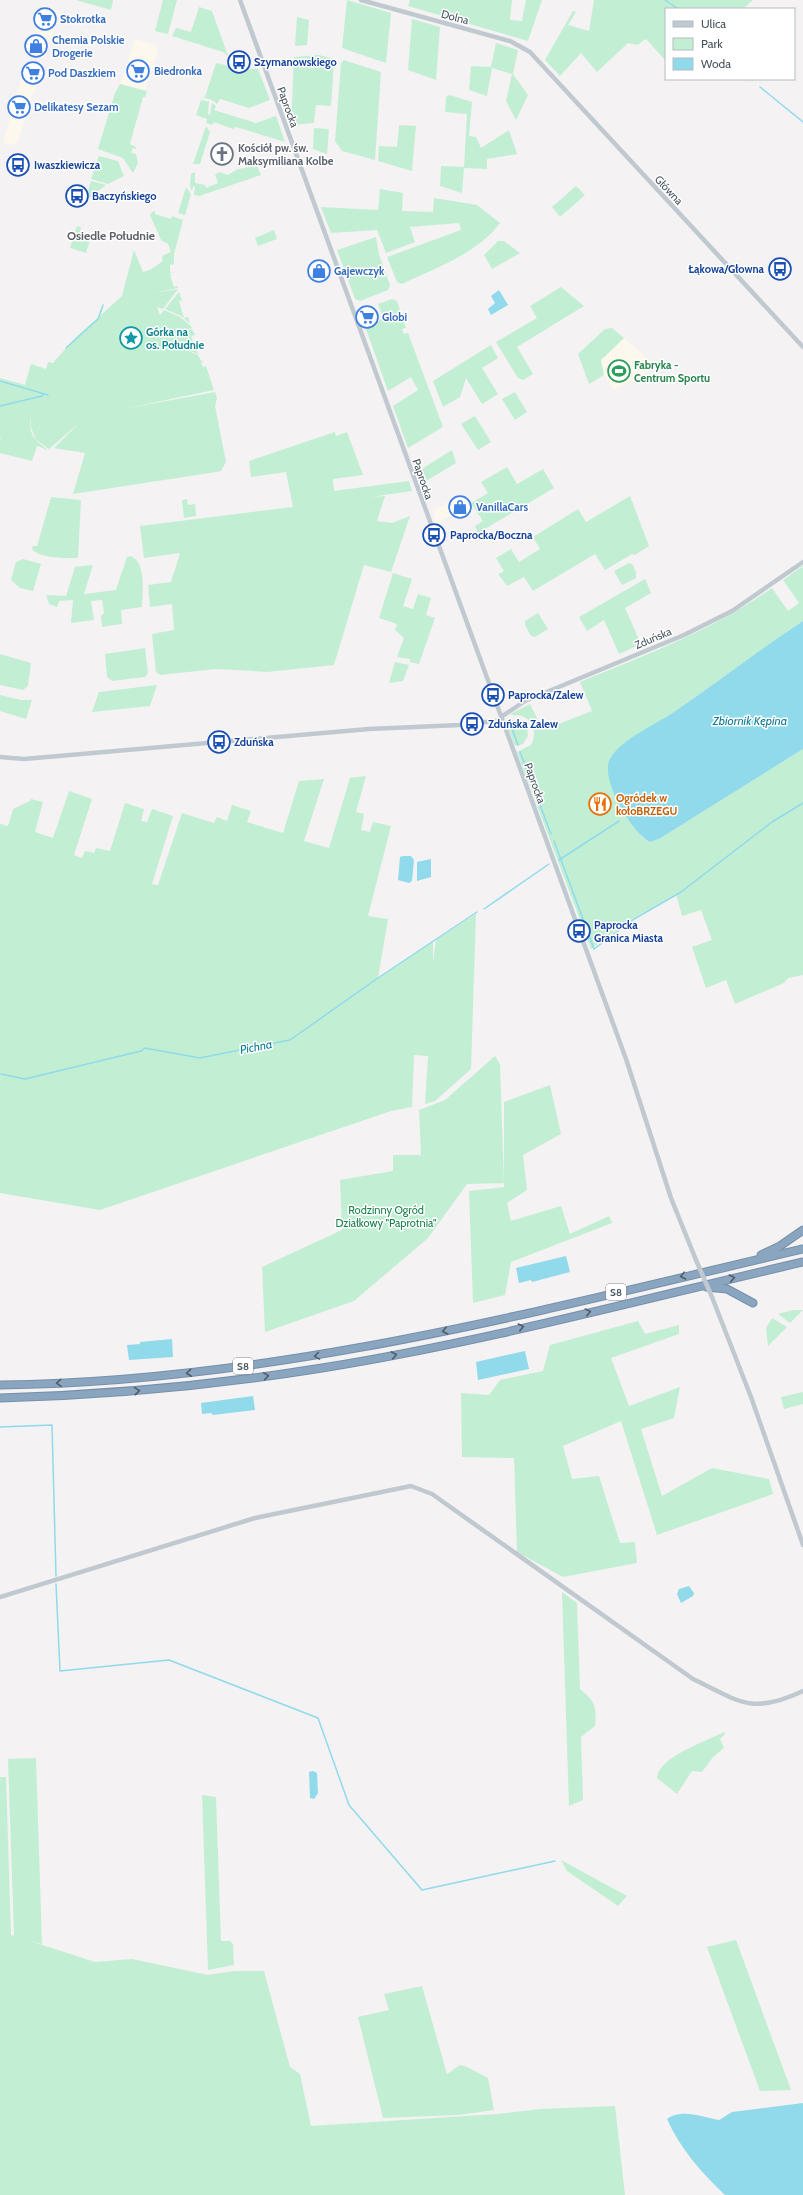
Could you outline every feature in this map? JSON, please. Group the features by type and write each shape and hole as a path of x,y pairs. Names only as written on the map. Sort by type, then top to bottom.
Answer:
{"highway":[{"path":"748,1261 780,1246 803,1230"},
{"name":"S8","path":"0,1385 154,1376 322,1355 436,1334 803,1249"},
{"name":"S8","path":"0,1398 68,1396 167,1388 323,1368 474,1338 803,1262"},
{"path":"694,1287 727,1289 753,1303"}],"street":[{"name":"Paprocka","path":"240,0 592,964 641,1101 680,1222 741,1370 803,1545"},
{"name":"Dolna","path":"361,0 510,41 522,46"},
{"name":"Główna","path":"522,46 536,58 803,347"},
{"name":"Zduńska","path":"0,757 24,759 369,729 460,725 502,718 541,694 674,639 732,611 803,562"},
{"path":"0,1597 255,1518 411,1486 432,1494 693,1679 736,1700 755,1704 775,1702 803,1691"}],"shaded area":[{"path":"42,5 60,11 45,59 28,55"},
{"path":"135,39 155,45 158,50 145,91 120,84"},
{"path":"22,76 38,81 17,144 13,145 3,143"},
{"path":"624,338 654,364 654,369 614,390 604,375 601,360"},
{"path":"456,497 463,509 436,524 433,511"}],"green space":[{"path":"76,0 113,0 111,10"},
{"path":"163,0 177,0 168,34 155,31"},
{"path":"347,0 391,13 386,63 342,48"},
{"path":"410,0 512,0 510,20 522,21 526,0 542,0 528,41 408,6"},
{"path":"594,0 753,0 744,8 665,8 665,60 646,39 637,45 628,43 597,72 581,53 560,76 545,60 573,11 576,12 568,25 589,31"},
{"path":"199,7 212,11 228,56 223,52 172,36 176,28 191,32"},
{"path":"297,17 309,20 307,45 295,46"},
{"path":"412,19 440,27 436,80 408,70"},
{"path":"496,43 518,50 513,74 528,95 516,120 506,101 512,74 492,68 487,96 469,90 471,66 491,67"},
{"path":"319,55 331,58 334,61 331,106 316,105 314,123 291,125 294,57"},
{"path":"344,60 381,72 375,160 342,151 335,141 341,63"},
{"path":"216,63 239,68 258,69 270,100 249,108 220,99 217,104 212,100 202,97 205,97"},
{"path":"120,84 147,91 145,97 143,97 130,144 136,147 136,149 133,148 131,153 136,154 138,163 133,173 123,158 98,149 115,93"},
{"path":"450,95 472,102 469,136 476,137 481,148 509,130 517,154 487,159 487,169 464,168 462,193 440,186 441,166 464,167 467,114 445,112 446,97"},
{"path":"201,100 209,102 208,114 210,115 212,103 216,106 214,110 256,123 276,116 285,142 236,127 233,129 214,122 212,125 206,123 207,119 196,115"},
{"path":"399,125 416,126 412,171 378,161 379,146 397,147"},
{"path":"206,126 210,132 200,164 193,164"},
{"path":"314,128 329,129 327,154 313,149"},
{"path":"99,156 118,161 124,176 108,184 91,179"},
{"path":"257,166 261,175 199,196 194,195 195,187 193,186 192,191 190,187 191,174 195,172 195,183 205,185 206,188 218,183 215,175 219,172 228,175 238,169"},
{"path":"91,181 106,185 85,201"},
{"path":"576,186 585,195 560,217 552,207"},
{"path":"186,187 191,194 185,215 178,213"},
{"path":"380,189 403,193 402,211 433,212 434,198 477,205 500,223 491,234 468,252 402,284 397,282 387,257 461,230 459,223 410,227 415,242 386,253 377,230 331,233 321,207 378,210"},
{"path":"155,211 155,214 171,219 172,216 183,220 174,254 174,264 170,265 170,272 173,273 170,273 170,275 173,275 170,276 174,287 177,286 178,288 152,293 178,289 163,309 157,307 160,315 164,310 180,317 191,326 192,328 168,335 192,329 195,335 191,336 195,346 199,346 195,347 198,354 171,344 198,355 201,361 204,360 201,363 203,367 206,366 214,390 123,409 215,392 217,398 215,406 226,462 221,471 73,494 85,453 54,448 79,423 49,449 35,439 48,450 37,446 32,461 0,453 0,440 2,438 0,439 0,378 25,385 31,364 46,369 48,362 53,363 75,338 122,296 134,250 143,272 150,270 163,261 162,256 171,252 168,244 161,240 150,215 152,212","holes":["31,417 31,427 35,438 42,420 35,439 31,429 30,423"]},
{"path":"77,226 81,227 80,232 86,234 85,238 90,240 86,253 70,248"},
{"path":"274,230 277,239 258,246 255,238"},
{"path":"376,237 379,255 390,285 388,290 360,301 355,299 337,250"},
{"path":"498,241 504,241 520,253 492,269 484,255"},
{"path":"561,287 584,306 517,347 533,374 523,380 518,378 496,342 537,318 530,306"},
{"path":"179,292 182,300 179,301 184,318 188,317 190,323 181,316 165,309"},
{"path":"392,299 397,301 406,328 402,329 404,334 408,333 443,427 408,448 393,406 418,390 411,377 388,391 366,329 383,318 378,304"},
{"path":"612,328 624,338 601,360 604,375 589,384 578,354 605,329"},
{"path":"491,345 498,358 482,368 498,394 482,404 466,378 460,397 443,407 433,381"},
{"path":"515,392 527,412 515,420 502,399"},
{"path":"475,416 491,442 478,450 461,424"},
{"path":"335,432 336,436 347,432 363,475 333,479 334,491 409,481 412,491 371,497 385,496 377,521 392,523 410,516 391,572 364,565 334,665 267,672 216,669 160,675 156,672 152,634 174,630 172,604 150,607 148,585 171,582 180,553 144,558 140,526 293,507 286,472 251,477 249,461"},
{"path":"452,450 456,463 421,484 417,472"},
{"path":"507,467 517,484 543,469 554,488 478,533 475,526 483,521 471,503 488,493 481,482"},
{"path":"630,496 649,546 635,555 632,554 605,570 595,554 533,591 524,577 507,586 498,574 504,571 496,558 511,549 519,562 540,549 533,537 578,509 586,522"},
{"path":"51,497 81,500 78,558 60,558 41,555 32,549 33,546 37,546"},
{"path":"187,499 188,505 195,504 196,516 184,518 182,500"},
{"path":"131,556 136,560 142,572 142,607 121,610 122,624 102,627 101,616 104,613 102,600 91,601 94,620 71,623 73,600 59,601 57,607 49,604 46,595 66,596 75,567 93,565 84,594 116,590 127,557"},
{"path":"23,559 41,564 33,591 20,588 11,580 16,562"},
{"path":"629,563 633,565 636,572 636,578 622,585 614,571"},
{"path":"803,566 803,621 674,712 623,745 626,816 643,838 650,842 659,839 803,749 803,975 788,978 784,983 735,1004 726,980 706,988 692,947 712,940 701,910 682,916 676,894 635,917 591,949 517,752 531,745 534,737 532,724 522,716 510,714 530,704 543,730 592,711 580,682 679,641 726,617 772,588 788,611 799,603 783,580"},
{"path":"393,573 412,579 403,606 413,609 418,594 431,598 426,615 435,618 419,664 410,662 410,659 397,657 404,638 395,630 397,624 379,618"},
{"path":"645,579 651,593 625,608 641,644 619,654 604,620 587,631 579,617"},
{"path":"538,613 548,629 535,637 531,636 525,625 525,621"},
{"path":"145,648 148,673 145,677 112,681 107,677 105,654"},
{"path":"0,654 31,663 28,686 23,690 0,685"},
{"path":"395,662 409,665 403,681 389,683"},
{"path":"157,685 150,706 92,712 99,692"},
{"path":"0,695 21,700 32,700 26,719 0,711"},
{"path":"511,720 520,721 527,729 528,736 523,744 516,746 514,744 507,725"},
{"path":"366,776 356,812 364,814 361,830 370,832 373,822 391,826 368,916 388,919 378,978 433,941 433,962 436,940 476,914 471,1069 435,1101 425,1104 428,1056 414,1055 412,1107 391,1111 100,1210 0,1193 0,824 8,826 13,809 30,801 31,799 43,802 35,832 53,838 69,791 92,799 74,855 82,858 85,851 94,853 96,848 110,851 125,803 144,809 141,821 147,822 152,809 173,816 152,884 158,885 182,813 214,823 217,817 227,821 232,805 251,811 247,822 283,833 299,781 324,779 304,841 329,848 350,778"},
{"name":"Rodzinny Ogród Działkowy \"Paprotnia\"","path":"495,1056 500,1064 504,1183 467,1184 428,1238 354,1301 265,1332 262,1267 342,1230 340,1180 393,1171 393,1155 421,1155 419,1110 445,1100"},
{"path":"550,1085 561,1134 523,1155 527,1190 507,1203 511,1221 561,1206 570,1234 609,1216 612,1223 511,1262 505,1295 473,1303 469,1191 504,1187 504,1102"},
{"path":"793,1310 803,1310 790,1323 778,1314"},
{"path":"772,1318 787,1327 768,1346 766,1328"},
{"path":"638,1321 645,1334 679,1325 679,1334 611,1358 629,1406 680,1387 674,1418 641,1429 662,1496 712,1468 769,1479 773,1494 657,1535 621,1421 563,1446 572,1479 599,1476 620,1543 635,1542 637,1563 563,1577 517,1552 514,1458 462,1457 461,1393 489,1395 500,1380 543,1371 550,1345"},
{"path":"803,1392 803,1404 784,1409 781,1397"},
{"path":"562,1592 577,1603 580,1689 592,1701 596,1714 595,1726 581,1737 583,1800 569,1806"},
{"path":"724,1732 725,1734 720,1739 724,1748 713,1757 702,1772 692,1771 677,1794 657,1778 659,1770 684,1750"},
{"path":"36,1758 42,1944 27,1940 95,1962 132,1959 208,1975 234,1971 264,1971 290,2067 300,2074 311,2126 497,2114 540,2109 615,2106 625,2195 0,2195 0,1777 6,1777 11,1935 14,1936 8,1759"},
{"path":"202,1795 216,1797 221,1941 230,1941 233,1944 234,1965 208,1970"},
{"path":"561,1860 627,1896 618,1906 567,1871"},
{"path":"736,1940 791,2090 760,2091 707,1947"},
{"path":"422,1986 447,2074 460,2065 488,2078 494,2110 459,2115 383,2118 358,2017 389,2010 384,1994"}],"water":[{"path":"499,290 508,305 491,315 488,309 495,303 491,296"},
{"name":"Zbiornik Kępina","path":"803,621 803,749 659,839 650,842 643,837 619,804 609,779 608,768 610,759 615,752 630,739 674,712"},
{"path":"411,856 414,860 412,881 409,883 398,880 400,857"},
{"path":"431,859 431,877 417,881 417,862"},
{"path":"566,1256 570,1272 532,1282 531,1280 519,1283 516,1268"},
{"path":"172,1339 173,1357 129,1360 127,1345 140,1344 140,1342"},
{"path":"525,1351 529,1369 478,1380 476,1362"},
{"path":"253,1396 255,1410 213,1415 211,1413 202,1414 201,1403"},
{"path":"689,1586 694,1593 693,1596 681,1603 677,1594 679,1589"},
{"path":"313,1771 317,1773 318,1793 314,1799 310,1798 309,1772"},
{"path":"803,2103 803,2195 725,2195 685,2151 667,2119 679,2114 692,2114 719,2120 732,2112"}],"waterway":[{"name":"Pichna","path":"665,0 677,8"},
{"name":"Pichna","path":"760,87 803,122"},
{"path":"66,348 98,319 103,305"},
{"path":"0,381 48,395"},
{"path":"0,406 42,396 43,394"},
{"path":"511,726 518,745"},
{"path":"520,752 551,834"},
{"path":"554,841 594,949 634,919 681,892 772,822 803,803"},
{"path":"559,860 619,821"},
{"name":"Pichna","path":"484,909 549,864"},
{"name":"Pichna","path":"1,1074 25,1079 141,1051 145,1048 200,1058 290,1040 378,978 477,912"},
{"path":"0,1427 52,1425 56,1576"},
{"path":"56,1584 60,1671 169,1660 318,1718 349,1805 422,1890 555,1861"}],"place":[{"name":"Stokrotka","path":"45,19"},
{"name":"Chemia Polskie Drogerie","path":"36,46"},
{"name":"Szymanowskiego","path":"239,62"},
{"name":"Biedronka","path":"138,71"},
{"name":"Pod Daszkiem","path":"33,73"},
{"name":"Delikatesy Sezam","path":"19,107"},
{"name":"Kościół pw. św. Maksymiliana Kolbe","path":"222,154"},
{"name":"Iwaszkiewicza","path":"18,165"},
{"name":"Baczyńskiego","path":"77,196"},
{"name":"Łąkowa/Głowna","path":"780,269"},
{"name":"Gajewczyk","path":"319,271"},
{"name":"Globi","path":"367,317"},
{"name":"Górka na os. Południe","path":"131,338"},
{"name":"Fabryka - Centrum Sportu","path":"619,371"},
{"name":"VanillaCars","path":"460,507"},
{"name":"Paprocka/Boczna","path":"434,535"},
{"name":"Paprocka/Zalew","path":"493,695"},
{"name":"Zduńska Zalew","path":"472,724"},
{"name":"Zduńska","path":"219,742"},
{"name":"Ogródek w kołoBRZEGU","path":"600,804"},
{"name":"Paprocka Granica Miasta","path":"579,931"}],"district":[{"name":"Osiedle Południe","path":"111,236"}]}
